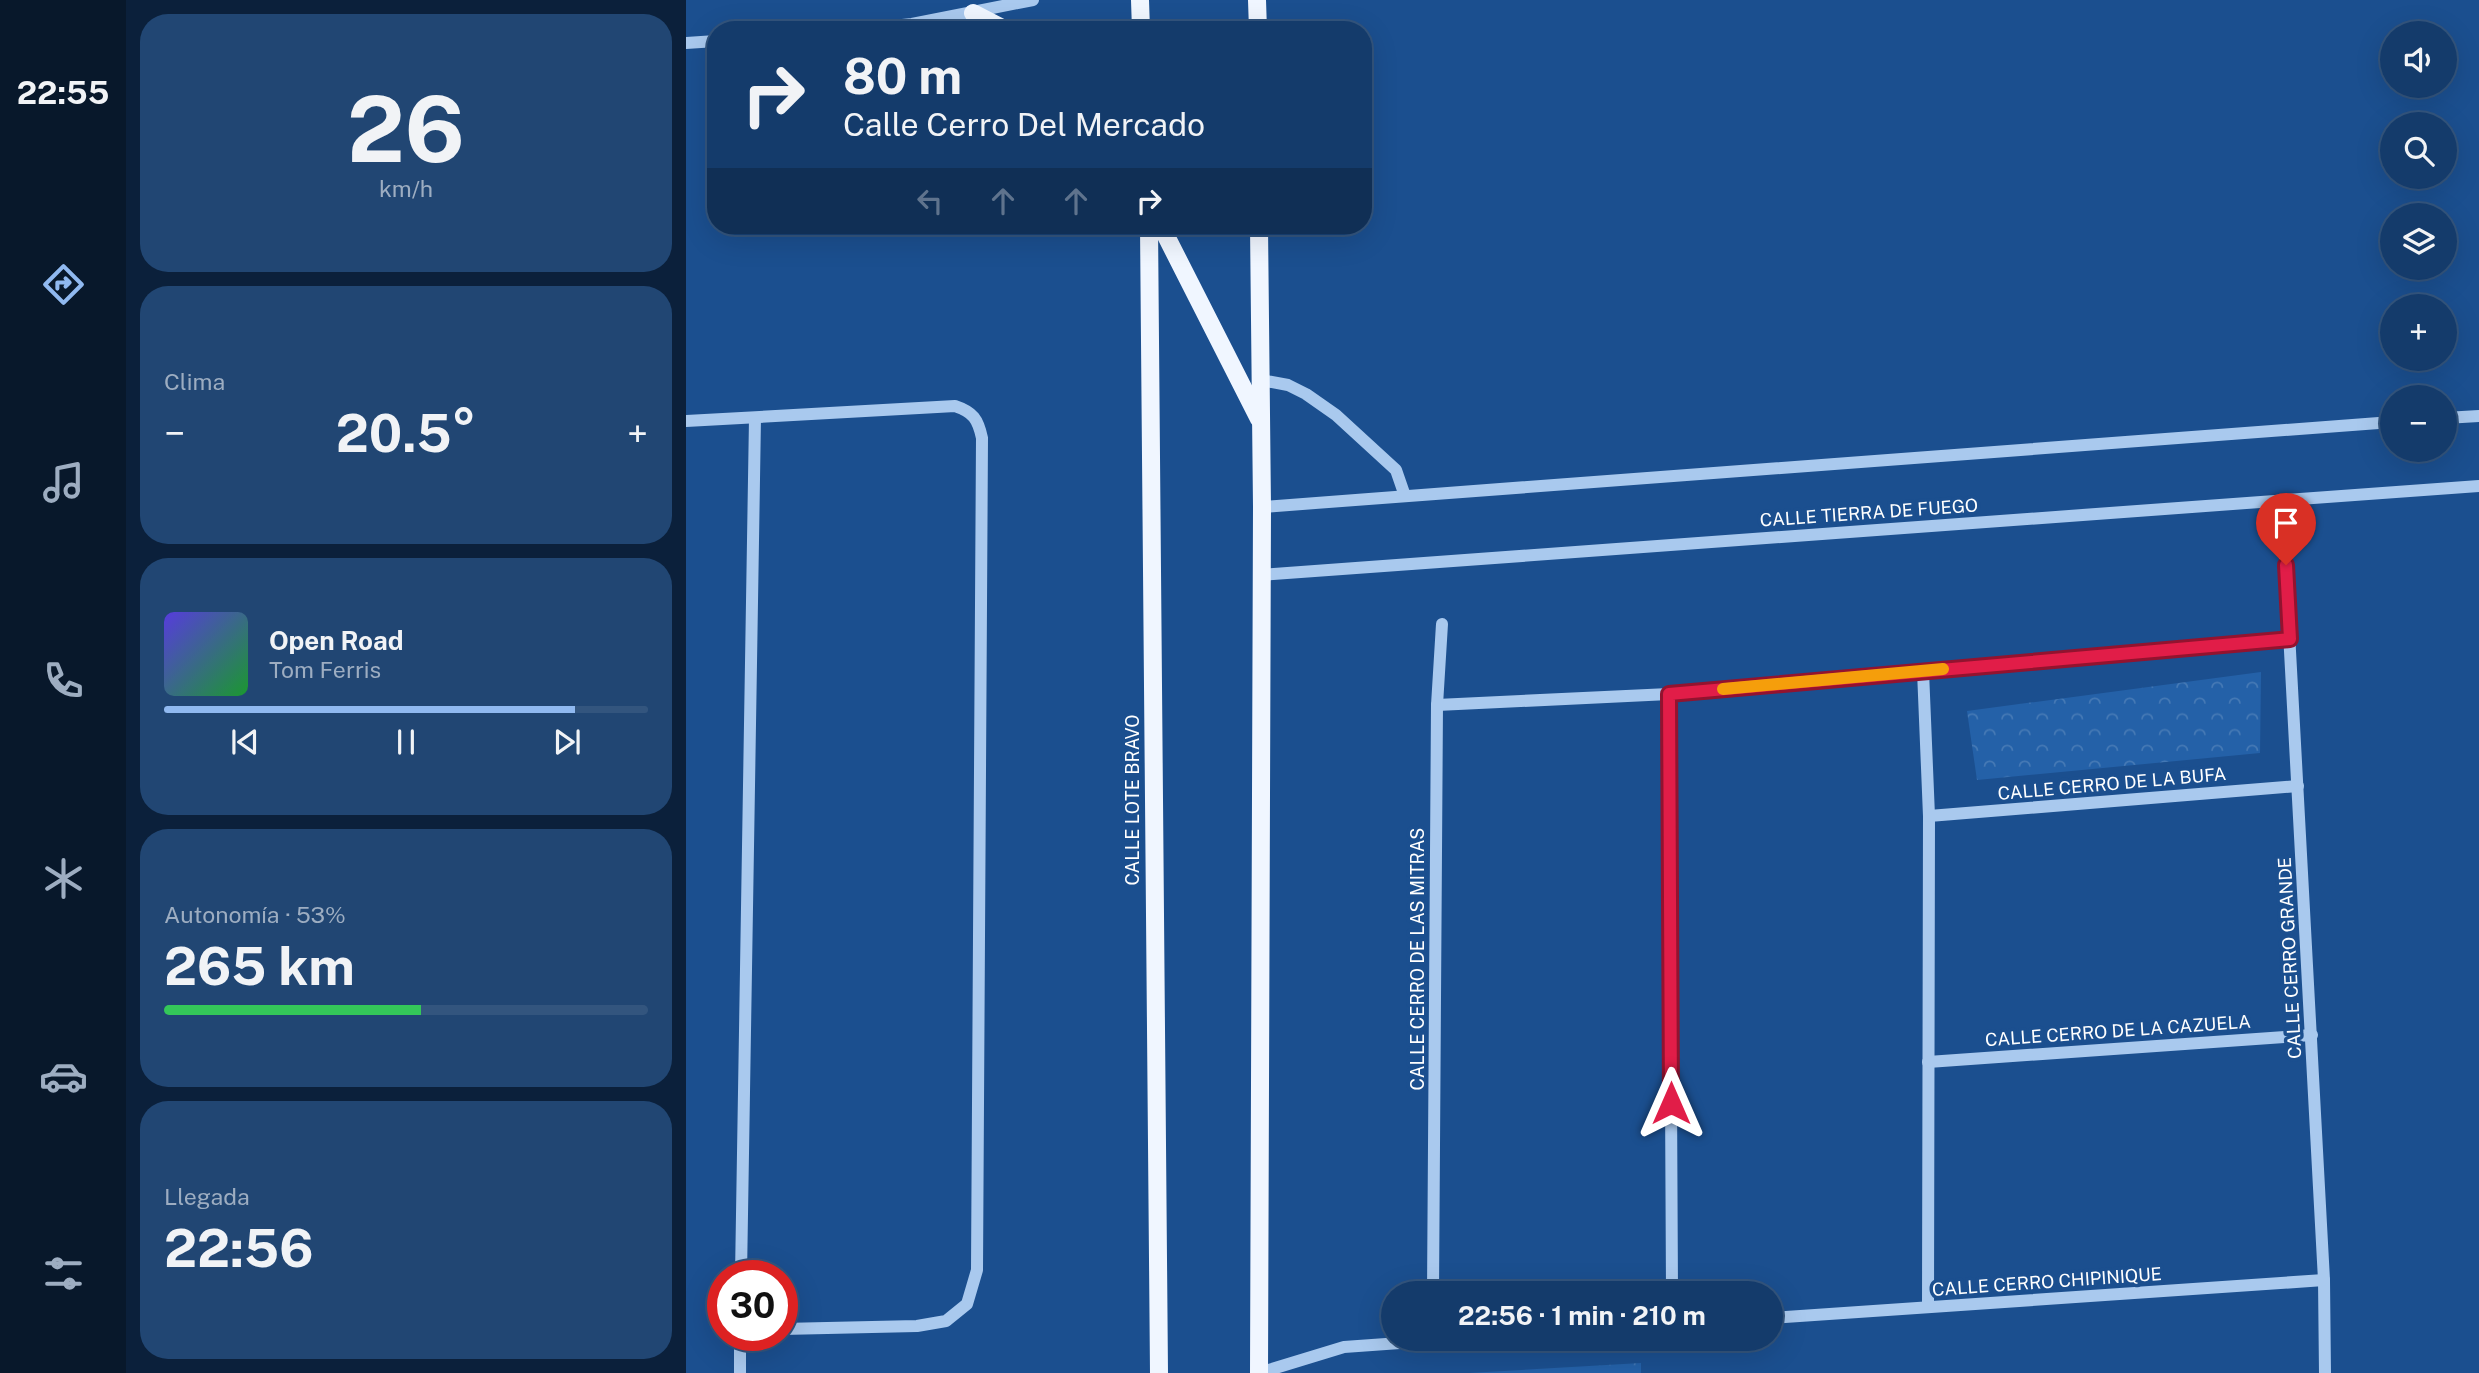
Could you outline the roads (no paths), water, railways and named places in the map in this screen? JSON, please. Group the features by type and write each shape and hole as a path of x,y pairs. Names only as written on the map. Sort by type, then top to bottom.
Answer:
{"main road":[{"path":"1140,0 1141,21"},
{"path":"1257,0 1258,21"},
{"path":"973,13 989,21"},
{"name":"CALLE LOTE BRAVO","path":"1149,235 1159,1373"},
{"path":"1166,235 1262,425"},
{"path":"1259,235 1262,507 1259,1373"}],"street":[{"path":"929,21 1033,0"},
{"path":"686,43 707,42"},
{"path":"1261,380 1288,385 1336,415 1396,470 1405,496"},
{"path":"686,421 955,406 970,411 979,421 982,438 977,1270 967,1304 947,1321 917,1326 798,1329"},
{"path":"2457,417 2479,416"},
{"path":"741,1260 755,418"},
{"path":"1262,507 2380,423"},
{"name":"CALLE TIERRA DE FUEGO","path":"1261,575 2479,486"},
{"name":"CALLE CERRO GRANDE","path":"2284,540 2325,1280 2325,1373"},
{"name":"CALLE CERRO DE LAS MITRAS","path":"1433,1281 1437,705 1442,624"},
{"path":"1437,705 1669,694 2290,639"},
{"path":"1923,671 1928,816 1928,1307"},
{"path":"1669,694 1672,1281"},
{"name":"CALLE CERRO DE LA BUFA","path":"1928,816 2298,786"},
{"name":"CALLE CERRO DE LA CAZUELA","path":"1928,1062 2312,1035"},
{"name":"CALLE CERRO CHIPINIQUE","path":"1783,1317 2325,1280"},
{"path":"1259,1373 1344,1347 1381,1344"},
{"path":"740,1351 740,1373"}]}
